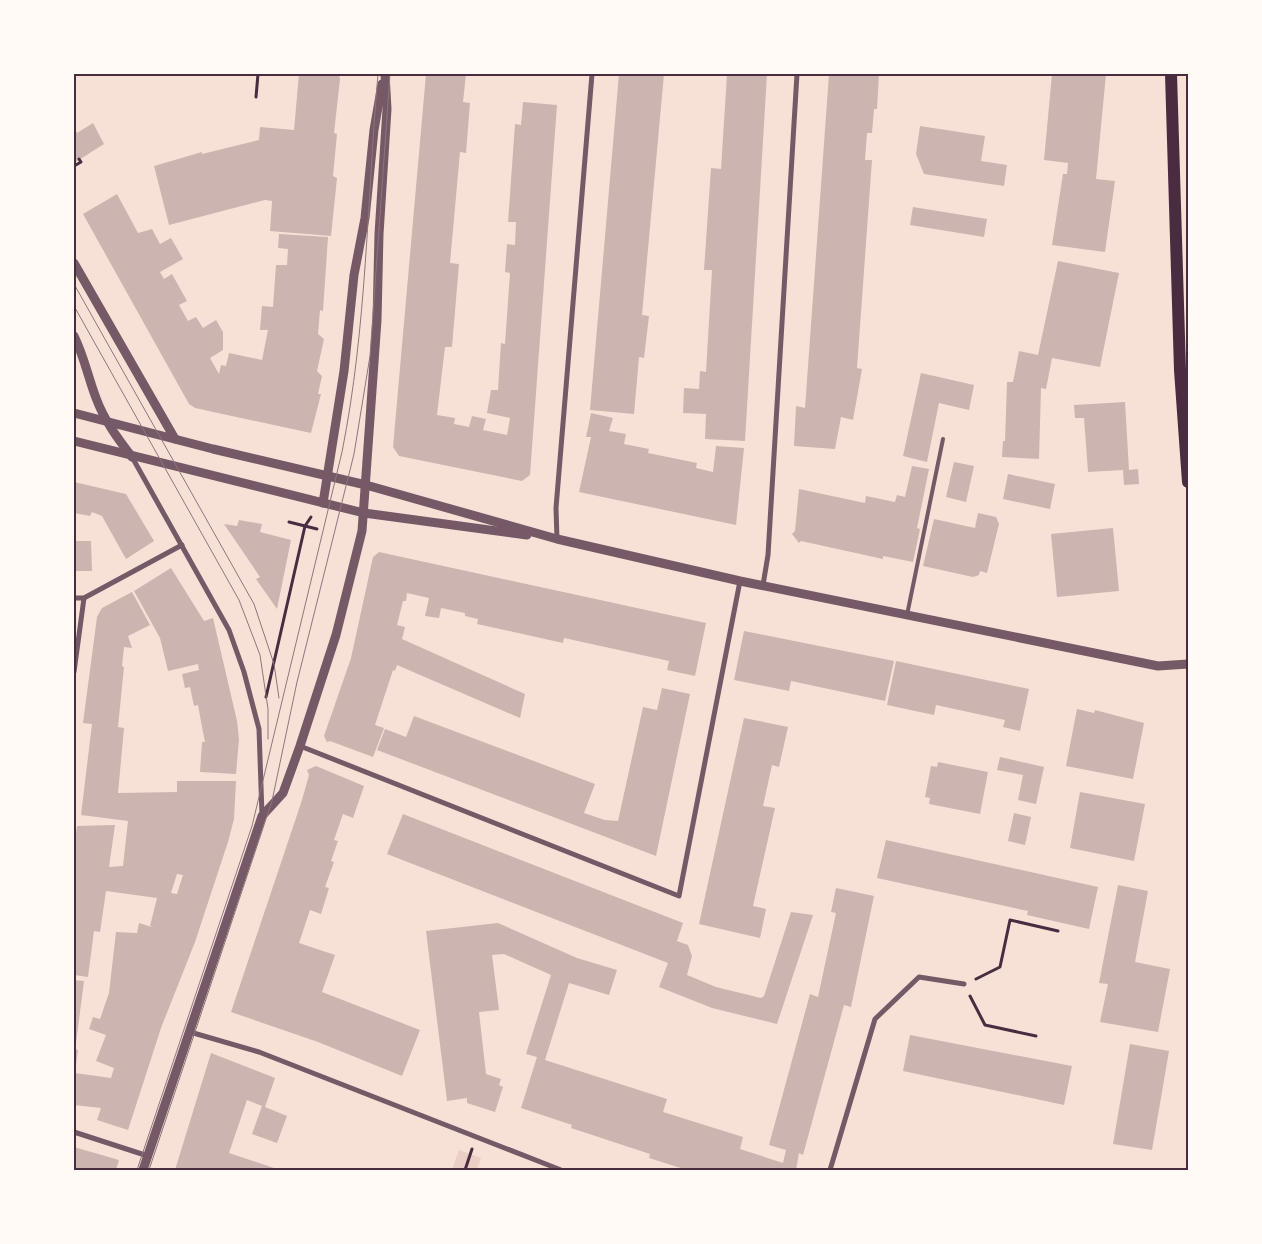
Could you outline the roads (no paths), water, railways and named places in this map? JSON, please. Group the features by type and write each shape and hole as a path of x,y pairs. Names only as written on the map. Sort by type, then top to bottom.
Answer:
{"main road":[{"path":"1171,74 1180,370 1188,482"}],"street":[{"path":"323,503 344,371 354,275 365,218 374,130 384,74"},
{"path":"262,816 283,793 300,746 336,635 362,531 387,109 384,74"},
{"path":"557,539 556,508 592,74"},
{"path":"763,586 768,554 796,74"},
{"path":"74,263 176,439"},
{"path":"74,336 81,350 96,399 107,420 132,458 229,630 244,672 259,729 262,816 143,1170"},
{"path":"74,412 366,485 557,539 763,586 1158,666 1188,664"},
{"path":"74,441 132,458 364,513 557,539"},
{"path":"74,598 84,598 182,545"},
{"path":"300,746 679,896 740,580"},
{"path":"74,672 84,598"},
{"path":"830,1170 875,1020 919,977 964,984"},
{"path":"190,1032 259,1052 561,1170"},
{"path":"74,1132 148,1156"}],"lane":[{"path":"908,615 943,439"}],"tram line":[{"path":"137,1170 252,826 342,452 357,358 378,74"},
{"path":"149,1170 272,801 297,682 354,454 370,356 390,74"},
{"path":"74,284 254,604 274,664 279,698"},
{"path":"74,306 239,600 260,655 268,709 268,739"}]}
